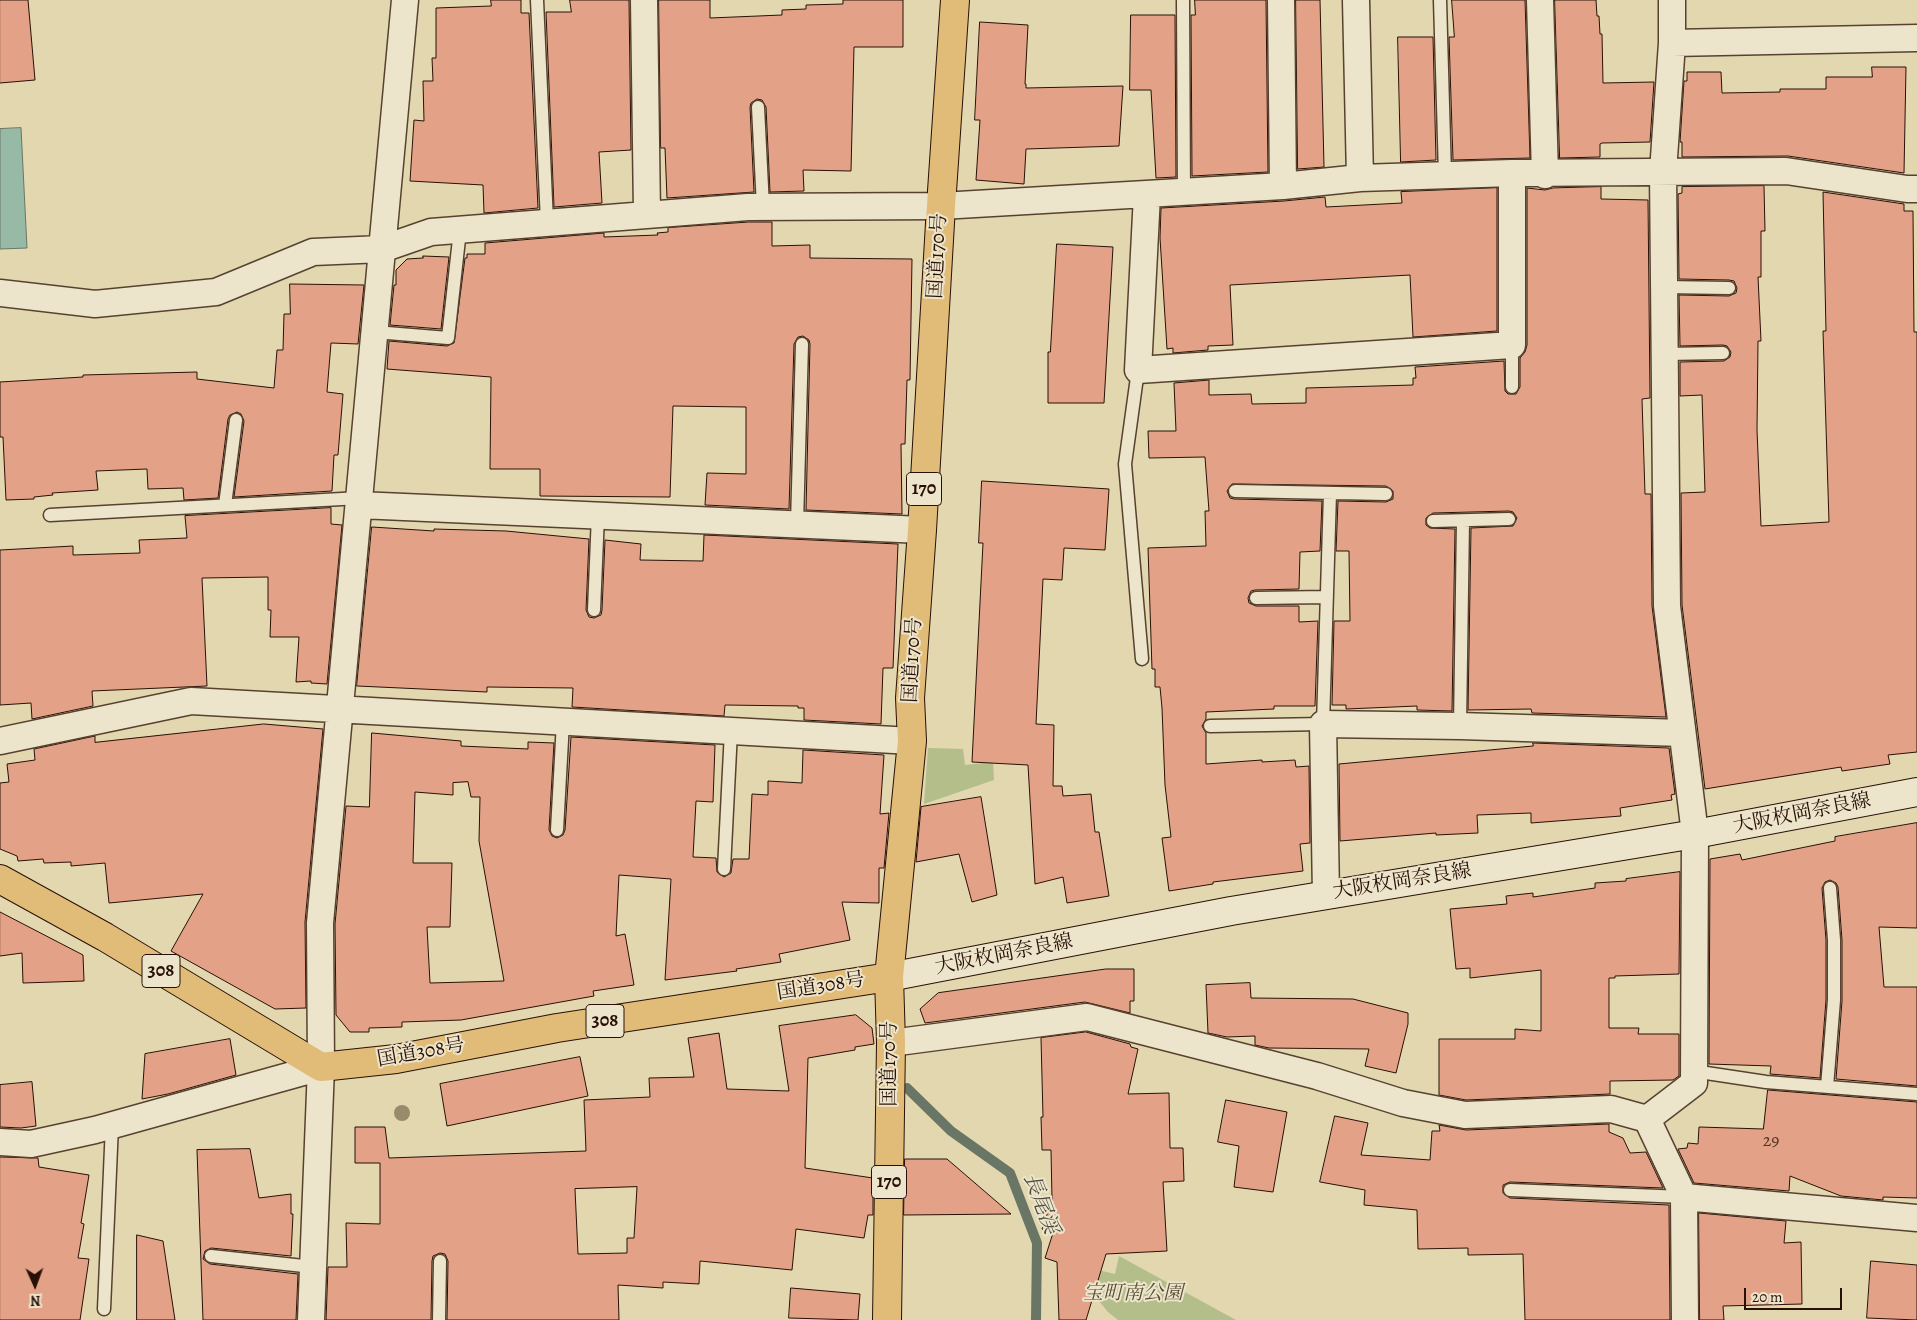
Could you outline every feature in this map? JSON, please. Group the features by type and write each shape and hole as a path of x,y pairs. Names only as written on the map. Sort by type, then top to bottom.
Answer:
{"highway":[{"name":"国道170号","path":"887,1320 891,1043 889,977 912,741 910,698 955,0"},
{"name":"308","path":"0,879 105,937 321,1067"},
{"name":"国道308号","path":"321,1067 396,1059 557,1028 889,977"}],"main road":[{"name":"大阪枚岡奈良線","path":"889,977 1231,911 1695,834 1917,792"}],"street":[{"path":"311,1320 321,1067 320,923 405,0"},
{"path":"644,0 648,214"},
{"path":"1281,0 1283,186"},
{"path":"1356,0 1360,178"},
{"path":"1540,0 1545,174"},
{"path":"1647,1119 1694,1083 1695,834 1667,606 1663,172 1672,43 1672,0"},
{"path":"1672,43 1917,38"},
{"path":"0,293 96,304 216,292 313,252 382,249 431,232 648,214 763,207 941,206 1283,186 1360,178 1445,175 1786,171 1917,189"},
{"path":"1147,195 1138,370 1512,345 1512,174"},
{"path":"359,501 598,515 922,530"},
{"path":"0,741 191,700 912,741"},
{"path":"1326,895 1323,724 1682,733"},
{"path":"891,1043 1087,1017 1316,1076 1403,1103 1466,1115 1611,1109 1647,1119 1684,1197 1685,1320"},
{"path":"0,1142 31,1144 112,1125 321,1067"},
{"path":"1684,1197 1917,1218"}],"lane":[{"path":"537,0 547,222"},
{"path":"1183,0 1184,192"},
{"path":"1440,0 1445,175"},
{"path":"758,107 763,207"},
{"path":"375,332 448,338 460,230"},
{"path":"1664,288 1729,288"},
{"path":"796,524 802,344"},
{"path":"1512,345 1512,387"},
{"path":"1665,354 1723,353"},
{"path":"1138,370 1125,464 1142,659"},
{"path":"225,505 236,420"},
{"path":"1236,491 1386,494"},
{"path":"1210,726 1323,724 1330,493"},
{"path":"50,515 225,505 359,501"},
{"path":"594,610 598,515"},
{"path":"1433,521 1509,519"},
{"path":"1460,726 1462,521"},
{"path":"1256,598 1327,597"},
{"path":"557,830 563,722"},
{"path":"724,869 732,731"},
{"path":"1827,1086 1834,1000 1834,940 1830,888"},
{"path":"1693,1071 1766,1082 1917,1094"},
{"path":"104,1309 112,1125"},
{"path":"1510,1190 1684,1197"},
{"path":"211,1256 313,1267"},
{"path":"439,1320 440,1261"}],"green space":[{"path":"928,748 963,749 965,765 993,762 994,780 924,804"},
{"name":"宝町南公園","path":"1119,1256 1236,1320 1118,1320 1108,1312 1084,1283 1086,1267 1115,1274"}],"shaded area":[{"path":"21,128 27,248 0,249 0,129"}],"building":[{"path":"0,0 28,0 35,80 0,83"},
{"path":"491,0 521,0 521,13 529,13 538,208 484,213 483,185 410,181 414,120 424,121 423,81 433,81 432,58 436,58 436,8 491,6"},
{"path":"570,0 629,0 631,150 599,152 602,203 554,207 546,12 571,12"},
{"path":"659,0 710,0 710,18 782,15 782,10 806,9 806,5 843,4 843,0 903,0 903,47 854,47 851,171 803,170 804,191 770,192 766,107 762,100 757,99 751,103 750,107 754,192 667,198 665,148 661,148"},
{"path":"1195,0 1266,0 1268,172 1192,176 1191,15 1195,15"},
{"path":"1296,0 1320,0 1324,167 1298,169"},
{"path":"1452,0 1525,0 1530,158 1453,160 1449,37 1454,37"},
{"path":"1555,0 1596,0 1600,34 1602,34 1603,83 1654,82 1650,142 1602,143 1600,144 1600,157 1560,158"},
{"path":"1131,15 1175,15 1176,177 1156,178 1151,90 1130,90"},
{"path":"980,22 1028,25 1026,88 1123,86 1119,146 1026,149 1024,184 976,180 980,120 975,120"},
{"path":"1398,37 1433,37 1436,160 1401,162"},
{"path":"1872,67 1906,67 1904,173 1788,156 1682,157 1682,142 1680,142 1684,81 1687,81 1687,72 1721,72 1722,93 1780,92 1780,89 1826,89 1826,77 1872,77"},
{"path":"1764,186 1765,231 1761,231 1761,277 1758,277 1761,341 1758,341 1757,430 1761,526 1829,522 1823,331 1826,331 1823,192 1904,204 1904,211 1913,211 1914,332 1917,332 1917,752 1888,755 1890,764 1842,771 1841,767 1705,789 1682,605 1681,493 1705,492 1702,395 1680,396 1680,362 1724,361 1730,357 1731,352 1727,346 1723,345 1680,346 1679,295 1729,296 1736,293 1737,288 1734,281 1729,280 1679,279 1678,194 1682,193 1682,187"},
{"path":"1601,187 1601,199 1648,200 1650,398 1642,399 1645,494 1651,494 1652,606 1666,717 1532,713 1531,709 1468,710 1471,528 1513,526 1517,518 1513,512 1509,511 1433,513 1426,518 1426,525 1430,528 1455,529 1452,711 1417,710 1417,706 1346,709 1346,705 1332,705 1334,621 1350,621 1349,551 1336,551 1338,501 1386,502 1393,499 1393,491 1386,486 1232,484 1227,491 1230,498 1234,499 1322,501 1320,551 1300,552 1299,589 1255,590 1251,591 1248,598 1249,603 1256,606 1299,606 1299,622 1318,621 1315,706 1274,706 1274,709 1206,712 1206,719 1202,726 1206,733 1206,764 1295,760 1296,767 1309,766 1310,843 1300,844 1303,871 1213,882 1213,884 1169,891 1162,838 1171,837 1165,785 1160,687 1155,687 1155,669 1152,669 1148,548 1206,546 1205,511 1209,511 1205,457 1149,458 1148,431 1176,431 1174,383 1209,380 1209,395 1251,394 1252,404 1306,403 1306,388 1413,385 1413,378 1416,378 1415,367 1504,361 1505,391 1508,394 1516,394 1520,387 1520,358 1525,352 1527,345 1527,188 1545,190 1553,188"},
{"path":"1497,188 1497,331 1413,337 1410,275 1230,285 1233,345 1208,346 1208,350 1173,353 1173,348 1167,349 1160,238 1161,208 1325,197 1326,207 1402,203 1401,192"},
{"path":"772,222 772,246 810,245 810,258 912,259 910,380 907,380 905,444 901,444 902,514 806,510 810,344 809,340 803,336 798,337 794,344 789,509 705,505 707,473 746,474 746,407 673,406 670,497 540,496 540,469 490,469 491,377 387,369 389,341 447,346 454,343 465,258 467,258 467,254 485,254 485,243 604,233 604,237 658,235 657,233 668,232 668,228"},
{"path":"1057,244 1113,247 1104,403 1048,403 1048,352 1050,352"},
{"path":"423,256 449,257 441,329 390,325 394,285 396,285 396,270 407,259 423,258"},
{"path":"290,284 364,285 358,344 331,343 327,392 343,394 338,455 334,455 332,491 234,497 244,421 241,414 237,412 230,415 228,419 218,498 184,500 183,488 148,489 147,469 96,471 98,490 52,493 53,495 34,497 34,499 6,500 3,437 0,437 0,382 83,377 83,375 197,372 197,379 274,388 277,350 283,350 284,314 290,314"},
{"path":"982,481 1109,489 1105,550 1064,548 1062,580 1043,579 1036,724 1054,725 1053,786 1062,786 1063,796 1091,794 1095,832 1099,832 1109,896 1067,903 1063,877 1035,884 1028,765 972,762 983,543 979,543"},
{"path":"331,508 331,524 342,525 327,684 311,683 311,681 296,682 299,637 270,637 271,610 268,610 268,577 202,578 207,686 92,691 93,706 32,719 31,703 0,705 0,550 73,546 73,555 140,553 139,540 187,538 185,516"},
{"path":"372,527 434,531 434,529 506,531 589,539 586,610 589,617 594,618 601,615 602,610 605,540 641,544 640,560 703,561 704,535 898,544 893,668 883,668 881,724 804,720 804,708 798,708 798,706 725,705 724,716 572,707 573,688 487,687 487,692 357,686"},
{"path":"264,724 323,729 305,922 306,1008 275,1009 171,951 203,894 109,903 105,863 71,866 71,862 44,863 43,859 18,861 17,856 0,849 0,783 9,782 7,764 35,760 34,749 95,736 95,742"},
{"path":"372,733 461,741 461,746 528,749 528,742 554,743 549,830 552,836 557,838 563,835 565,830 571,737 715,745 713,802 696,801 693,857 716,858 717,872 724,877 731,873 733,859 749,859 752,794 768,795 768,781 802,783 803,750 884,755 880,814 889,813 884,868 879,868 879,903 842,902 850,940 779,954 781,962 736,969 737,971 665,980 671,879 619,875 616,936 625,934 634,985 593,991 594,996 461,1020 402,1022 402,1027 369,1028 369,1032 350,1032 336,1015 335,924 346,806 369,807","holes":["468,782 471,797 480,797 479,841 504,981 430,983 427,927 450,927 452,863 413,863 415,792 453,795 453,783"]},
{"path":"1533,743 1669,748 1675,794 1671,795 1672,800 1620,808 1621,816 1531,823 1531,813 1477,815 1478,833 1436,835 1436,833 1340,841 1339,764 1533,746"},
{"path":"981,797 997,895 972,902 959,854 916,862 921,807"},
{"path":"1917,823 1917,928 1879,927 1884,987 1917,987 1917,1086 1836,1079 1842,1001 1842,940 1838,887 1836,883 1830,880 1825,882 1822,888 1826,940 1826,1000 1820,1078 1770,1074 1771,1066 1709,1064 1710,859 1740,854 1742,860 1835,841 1835,837"},
{"path":"1680,872 1679,974 1615,976 1615,978 1609,978 1609,1028 1639,1028 1638,1034 1679,1034 1679,1076 1673,1080 1610,1081 1610,1094 1466,1100 1439,1095 1439,1039 1515,1039 1515,1029 1541,1031 1541,970 1470,978 1470,968 1456,969 1450,909 1507,904 1506,896 1533,893 1533,897 1595,888 1595,883 1626,881 1626,879"},
{"path":"0,912 83,955 84,981 23,983 22,953 0,956"},
{"path":"1106,969 1134,969 1134,1001 1130,1001 1130,1013 1085,1002 925,1023 920,1009 938,993"},
{"path":"1250,983 1251,998 1353,999 1408,1013 1408,1024 1396,1073 1365,1066 1369,1049 1269,1048 1255,1045 1255,1036 1227,1037 1208,1033 1206,985"},
{"path":"856,1015 872,1028 874,1044 855,1047 855,1050 808,1058 805,1168 873,1178 873,1215 868,1215 864,1238 796,1229 792,1270 700,1261 699,1284 663,1282 663,1288 618,1285 619,1320 447,1320 448,1261 445,1254 440,1253 433,1256 432,1261 431,1320 326,1320 328,1267 347,1267 346,1223 380,1224 380,1163 355,1163 355,1127 385,1127 389,1158 586,1151 584,1100 650,1097 649,1078 694,1077 688,1038 719,1033 727,1089 789,1091 779,1026","holes":["637,1187 634,1238 627,1238 627,1253 578,1254 575,1189"]},
{"path":"1086,1032 1130,1044 1131,1047 1138,1049 1128,1094 1169,1093 1170,1148 1183,1148 1184,1181 1163,1182 1167,1251 1106,1254 1086,1320 1059,1320 1057,1262 1045,1258 1053,1233 1042,1229 1052,1200 1051,1150 1042,1150 1041,1038"},
{"path":"230,1039 236,1075 168,1094 142,1099 145,1054"},
{"path":"580,1057 588,1096 447,1126 440,1084"},
{"path":"32,1082 36,1126 21,1128 0,1127 0,1085"},
{"path":"1768,1090 1917,1102 1917,1198 1883,1197 1883,1200 1841,1196 1790,1176 1789,1191 1694,1183 1678,1149 1687,1148 1688,1143 1698,1144 1699,1127 1763,1129"},
{"path":"1226,1100 1287,1112 1273,1192 1234,1187 1239,1146 1218,1142"},
{"path":"1335,1116 1368,1123 1361,1155 1430,1160 1432,1131 1440,1131 1439,1125 1466,1130 1609,1124 1609,1132 1623,1138 1630,1153 1646,1152 1663,1188 1510,1182 1503,1185 1503,1193 1510,1198 1669,1205 1670,1320 1525,1320 1523,1254 1468,1255 1468,1248 1418,1249 1417,1210 1364,1205 1365,1190 1320,1182"},
{"path":"250,1149 259,1198 291,1194 291,1214 293,1214 291,1256 211,1248 205,1251 203,1259 210,1264 298,1274 296,1320 203,1320 197,1150"},
{"path":"0,1157 38,1158 39,1167 89,1175 81,1223 84,1224 78,1258 89,1259 80,1320 0,1320"},
{"path":"905,1159 947,1159 1011,1214 904,1215"},
{"path":"1699,1213 1786,1221 1784,1243 1801,1242 1802,1304 1723,1306 1724,1320 1700,1320"},
{"path":"137,1235 163,1241 175,1320 137,1320"},
{"path":"1871,1261 1917,1265 1917,1320 1867,1318"},
{"path":"791,1288 860,1294 858,1320 789,1318"}],"waterway":[{"name":"長尾渓","path":"907,1088 951,1131 1010,1173 1037,1243 1036,1320"}]}
